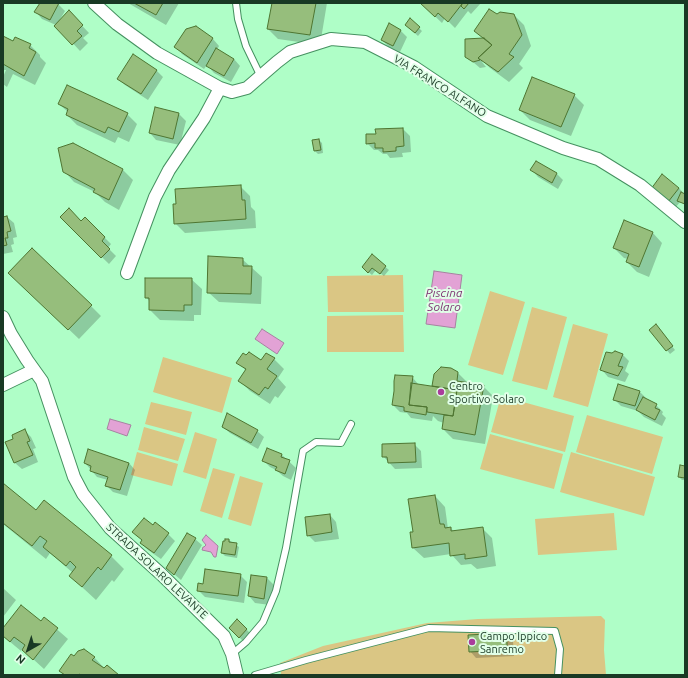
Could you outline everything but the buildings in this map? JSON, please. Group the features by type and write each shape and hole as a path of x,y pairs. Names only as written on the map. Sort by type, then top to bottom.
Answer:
{"street":[{"name":"VIA FRANCO ALFANO","path":"94,3 116,24 157,53 220,88 232,92 247,88 290,52 331,39 365,42 414,67 487,116 563,148 598,159 640,185 685,222"},
{"path":"127,273 155,197 169,170 204,118 220,88"},
{"name":"STRADA SOLARO LEVANTE","path":"3,317 11,334 42,381 74,477 83,494 110,528 161,574 224,636 232,654 237,675"},
{"path":"3,385 34,370"}],"lane":[{"path":"236,3 246,46 261,77"},
{"path":"232,654 246,642 263,622 276,591 286,548 303,450 316,442 341,443 351,424"},
{"path":"255,675 428,628 555,631 560,649 558,675"}],"shaded area":[{"path":"403,275 404,312 328,312 327,276"},
{"path":"490,291 525,302 503,375 468,365"},
{"path":"532,307 567,317 547,390 512,381"},
{"path":"403,315 404,352 327,352 327,316"},
{"path":"573,324 608,334 588,407 553,397"},
{"path":"163,357 232,378 222,413 153,392"},
{"path":"501,396 574,416 565,452 491,432"},
{"path":"151,402 192,412 186,435 145,424"},
{"path":"587,415 663,437 652,474 576,452"},
{"path":"144,427 185,439 178,461 138,450"},
{"path":"195,432 217,439 206,479 183,472"},
{"path":"490,434 563,454 554,489 480,469"},
{"path":"137,452 178,464 172,486 131,475"},
{"path":"571,452 655,477 644,516 560,492"},
{"path":"213,468 235,474 222,518 200,511"},
{"path":"240,476 263,483 251,526 228,519"},
{"path":"614,513 617,550 538,555 535,519"},
{"name":"Campo Ippico Sanremo","path":"601,616 605,620 604,650 606,675 281,675 280,663 323,646 427,623 478,619"}],"water":[{"name":"Piscina Solaro","path":"434,271 462,275 455,328 426,324"},
{"path":"262,329 284,343 277,354 255,339"},
{"path":"110,419 131,425 127,436 107,429"},
{"path":"206,535 218,546 216,557 214,557 211,552 202,550 206,545 202,540"}],"place":[{"name":"Centro Sportivo Solaro","path":"441,392"},
{"name":"Campo Ippico Sanremo","path":"472,642"}]}
